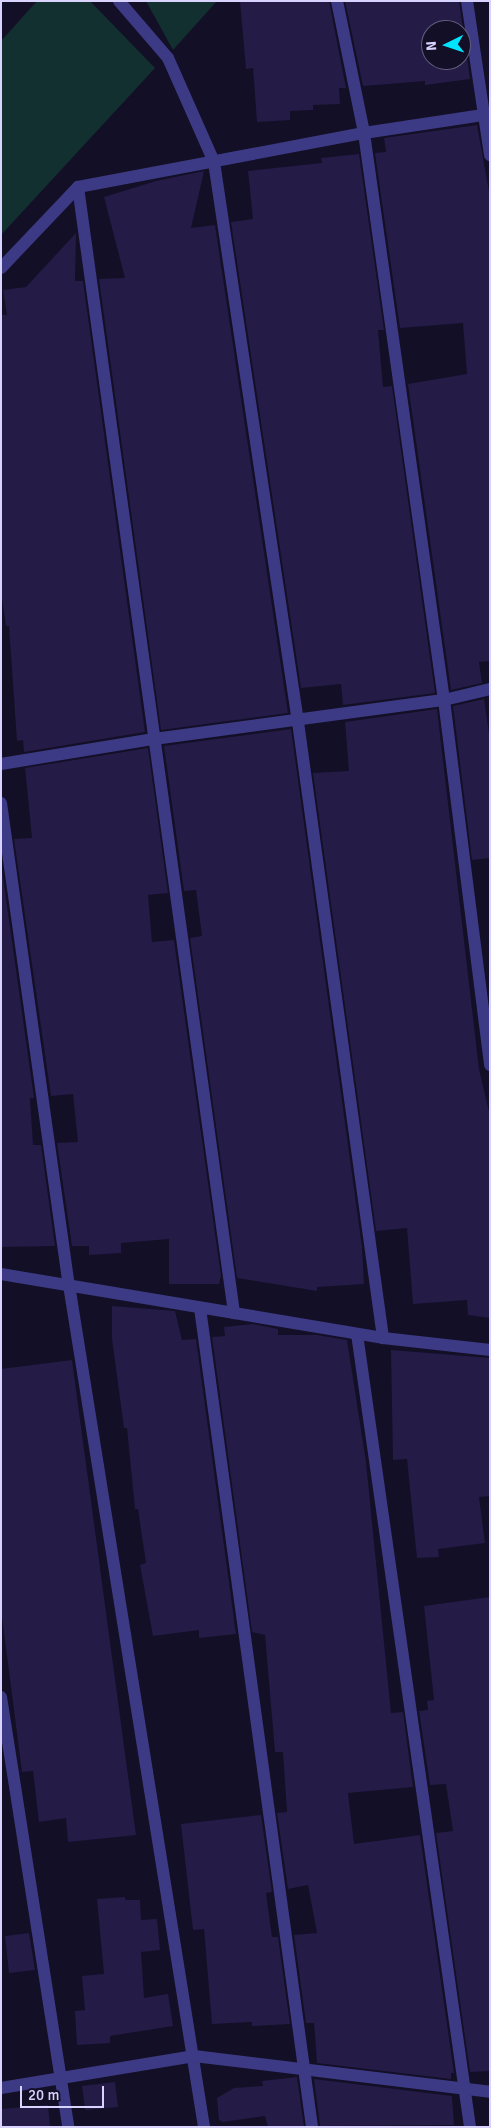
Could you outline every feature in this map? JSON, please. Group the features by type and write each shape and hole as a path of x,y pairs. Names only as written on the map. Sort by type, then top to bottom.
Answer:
{"street":[{"path":"119,1 168,58 214,162 298,722 383,1338"},
{"path":"337,1 364,133 444,700 490,1065"},
{"path":"467,1 487,114 490,155"},
{"path":"1,268 78,187 364,133 487,114"},
{"path":"78,187 234,1313"},
{"path":"1,764 154,739 298,722 444,700 490,689"},
{"path":"1,803 69,1285 204,2127"},
{"path":"1,1274 357,1334 490,1350"},
{"path":"200,1308 302,2069 312,2127"},
{"path":"357,1334 470,2127"},
{"path":"1,1697 68,2127"},
{"path":"1,2088 194,2056 490,2092"}],"green space":[{"path":"37,1 90,1 155,68 1,235 1,41"},
{"path":"146,1 217,1 173,50"}],"building":[{"path":"240,1 329,1 346,88 339,88 340,104 313,105 313,110 290,111 290,120 257,122 253,68 246,69"},
{"path":"345,1 459,1 462,20 421,20 421,70 469,70 470,79 425,85 425,81 363,86"},
{"path":"477,125 490,197 490,661 479,662 482,683 451,690 408,384 467,374 463,323 400,328 375,153 386,152 384,138"},
{"path":"359,154 384,330 378,330 383,387 392,386 435,693 343,705 341,684 301,688 231,222 253,219 248,171 322,163 321,158"},
{"path":"204,171 191,228 215,225 288,713 161,730 99,279 125,278 104,197 156,181"},
{"path":"76,233 75,281 83,281 145,732 24,752 23,740 17,741 9,626 6,626 1,590 1,315 7,315 3,290 26,287"},
{"path":"484,699 490,740 490,858 472,860 453,706"},
{"path":"437,709 479,1069 490,1116 490,1318 468,1315 467,1300 413,1304 407,1228 376,1231 313,773 349,771 345,722"},
{"path":"291,729 362,1247 364,1284 317,1287 317,1291 237,1278 190,938 202,936 196,890 184,891 164,746"},
{"path":"148,748 168,893 148,895 152,942 174,940 221,1276 219,1284 169,1284 169,1239 121,1243 121,1253 89,1255 89,1246 72,1246 57,1143 78,1142 73,1094 51,1096 14,839 32,838 25,768"},
{"path":"1,863 34,1098 30,1098 33,1145 41,1145 55,1246 1,1247"},
{"path":"112,1306 175,1311 182,1340 196,1339 236,1634 199,1638 199,1630 153,1636 140,1565 146,1563 138,1509 135,1509 127,1428 124,1428 112,1339"},
{"path":"253,1324 278,1329 278,1335 317,1335 347,1340 366,1462 391,1713 403,1712 413,1787 348,1793 354,1844 420,1835 454,2073 451,2073 451,2079 317,2063 314,2023 306,2023 294,1935 317,1933 308,1885 288,1889 277,1813 287,1812 283,1752 275,1752 265,1635 252,1632 212,1337 225,1336 224,1327"},
{"path":"391,1350 490,1358 490,1496 479,1497 485,1543 438,1549 439,1557 417,1558 407,1459 393,1460"},
{"path":"72,1360 136,1835 68,1842 66,1818 39,1822 33,1771 22,1772 1,1609 1,1369"},
{"path":"490,1597 490,2071 470,2072 436,1833 453,1831 446,1784 430,1785 419,1711 428,1710 427,1701 434,1700 424,1606"},
{"path":"261,1815 272,1892 266,1893 272,1937 278,1937 290,2024 252,2026 252,2022 212,2024 204,1929 193,1930 181,1824"},
{"path":"125,1897 125,1900 140,1900 141,1920 157,1919 160,1950 141,1952 144,1998 168,1994 173,2026 110,2036 110,2043 77,2045 75,2011 85,2010 82,1976 104,1974 97,1899"},
{"path":"29,1933 35,1970 9,1973 5,1936"},
{"path":"297,2077 304,2127 268,2127 265,2116 223,2122 219,2120 217,2098 234,2088 263,2086 262,2081"},
{"path":"314,2079 452,2096 454,2125 320,2126"},
{"path":"115,2082 118,2107 85,2110 82,2086"},
{"path":"48,2105 50,2127 1,2127 1,2109"}]}
